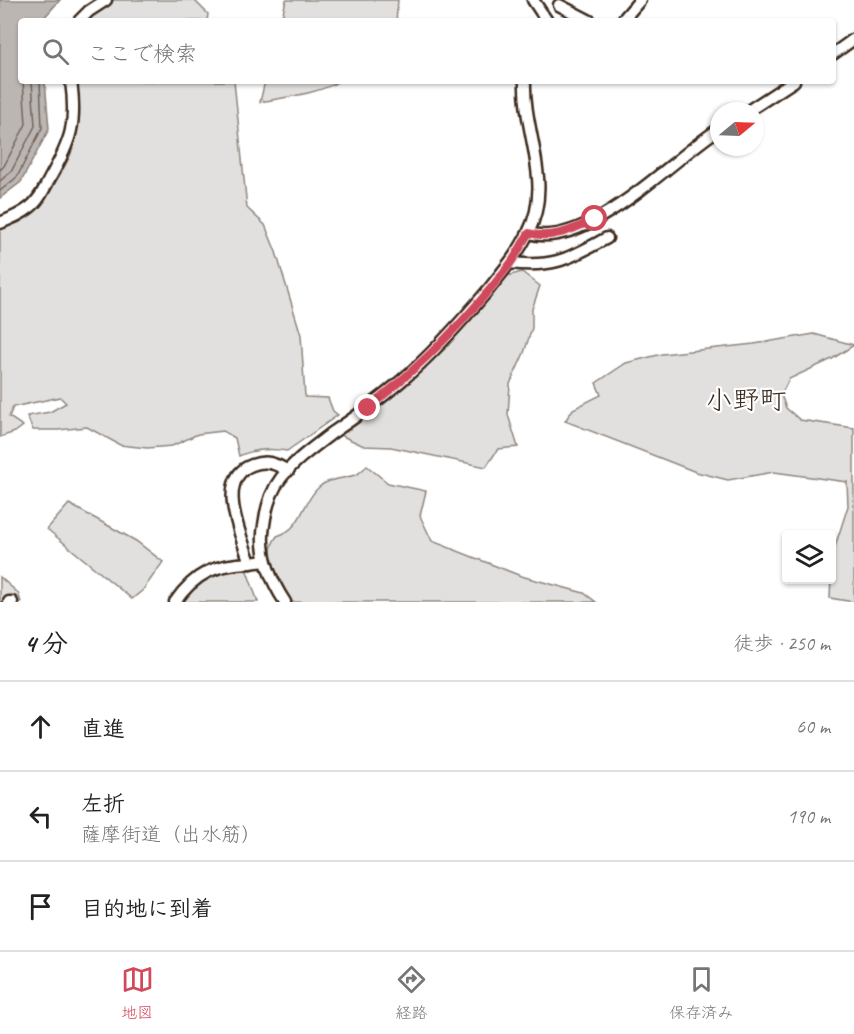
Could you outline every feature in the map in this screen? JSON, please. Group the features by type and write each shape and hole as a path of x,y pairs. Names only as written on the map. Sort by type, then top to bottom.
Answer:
{"street":[{"path":"82,18 88,11 106,0"},
{"path":"533,0 546,18"},
{"path":"625,18 640,0"},
{"path":"550,18 560,3 585,18"},
{"path":"836,52 854,39"},
{"path":"0,223 30,208 39,198 64,154 71,139 74,117 71,84"},
{"path":"285,602 270,576 265,561 263,530 267,507 275,487 308,451 402,380 457,326 510,263 529,233 535,217 539,193 537,161 527,117 525,84"},
{"path":"762,102 789,84"},
{"path":"529,233 555,235 595,219 625,201 710,136"},
{"path":"510,263 549,264 571,257 607,238"},
{"path":"250,563 232,504 234,482 239,473 250,465 261,462 272,462 288,471"},
{"path":"175,602 203,573 216,567 265,561"}],"shaded area":[{"path":"110,0 194,0 208,14 207,18 85,18"},
{"path":"286,0 398,0 396,18 282,18"},
{"path":"76,84 234,84 247,208 265,225 276,252 301,335 305,397 328,398 333,411 338,415 287,451 263,450 239,456 235,438 223,431 198,434 172,446 147,448 120,445 87,427 33,430 27,416 50,412 66,403 60,397 13,407 9,417 23,426 15,432 0,437 0,227 18,223 26,218 43,199 72,150 77,119"},
{"path":"264,84 334,84 312,92 260,102"},
{"path":"522,272 540,286 532,309 532,328 510,384 508,415 518,447 498,449 486,467 391,447 364,446 338,434 384,401 482,298 507,276"},
{"path":"814,334 854,345 832,359 789,379 781,395 786,408 800,420 854,428 854,602 830,598 831,584 836,584 836,544 848,506 847,482 774,472 728,480 696,472 565,421 573,409 601,395 596,383 626,363 662,354 754,344"},
{"path":"367,466 388,483 426,491 420,516 432,541 521,576 584,593 596,602 291,602 277,578 271,561 271,552 277,536 292,528 308,500 319,487 332,480 356,474"},
{"path":"69,504 136,541 163,562 143,590 132,599 47,529"},
{"path":"225,568 241,568 247,571 258,602 179,602 204,578"},
{"path":"0,577 18,593 21,602 0,602"}],"water":[{"path":"0,0 60,0 44,18 18,18 18,84 45,84 49,129 21,182 0,198"}],"district":[{"name":"小野町","path":"746,400"}],"route":[{"path":"368,408 424,360 457,326 510,263 529,233 555,235 595,219"}]}
